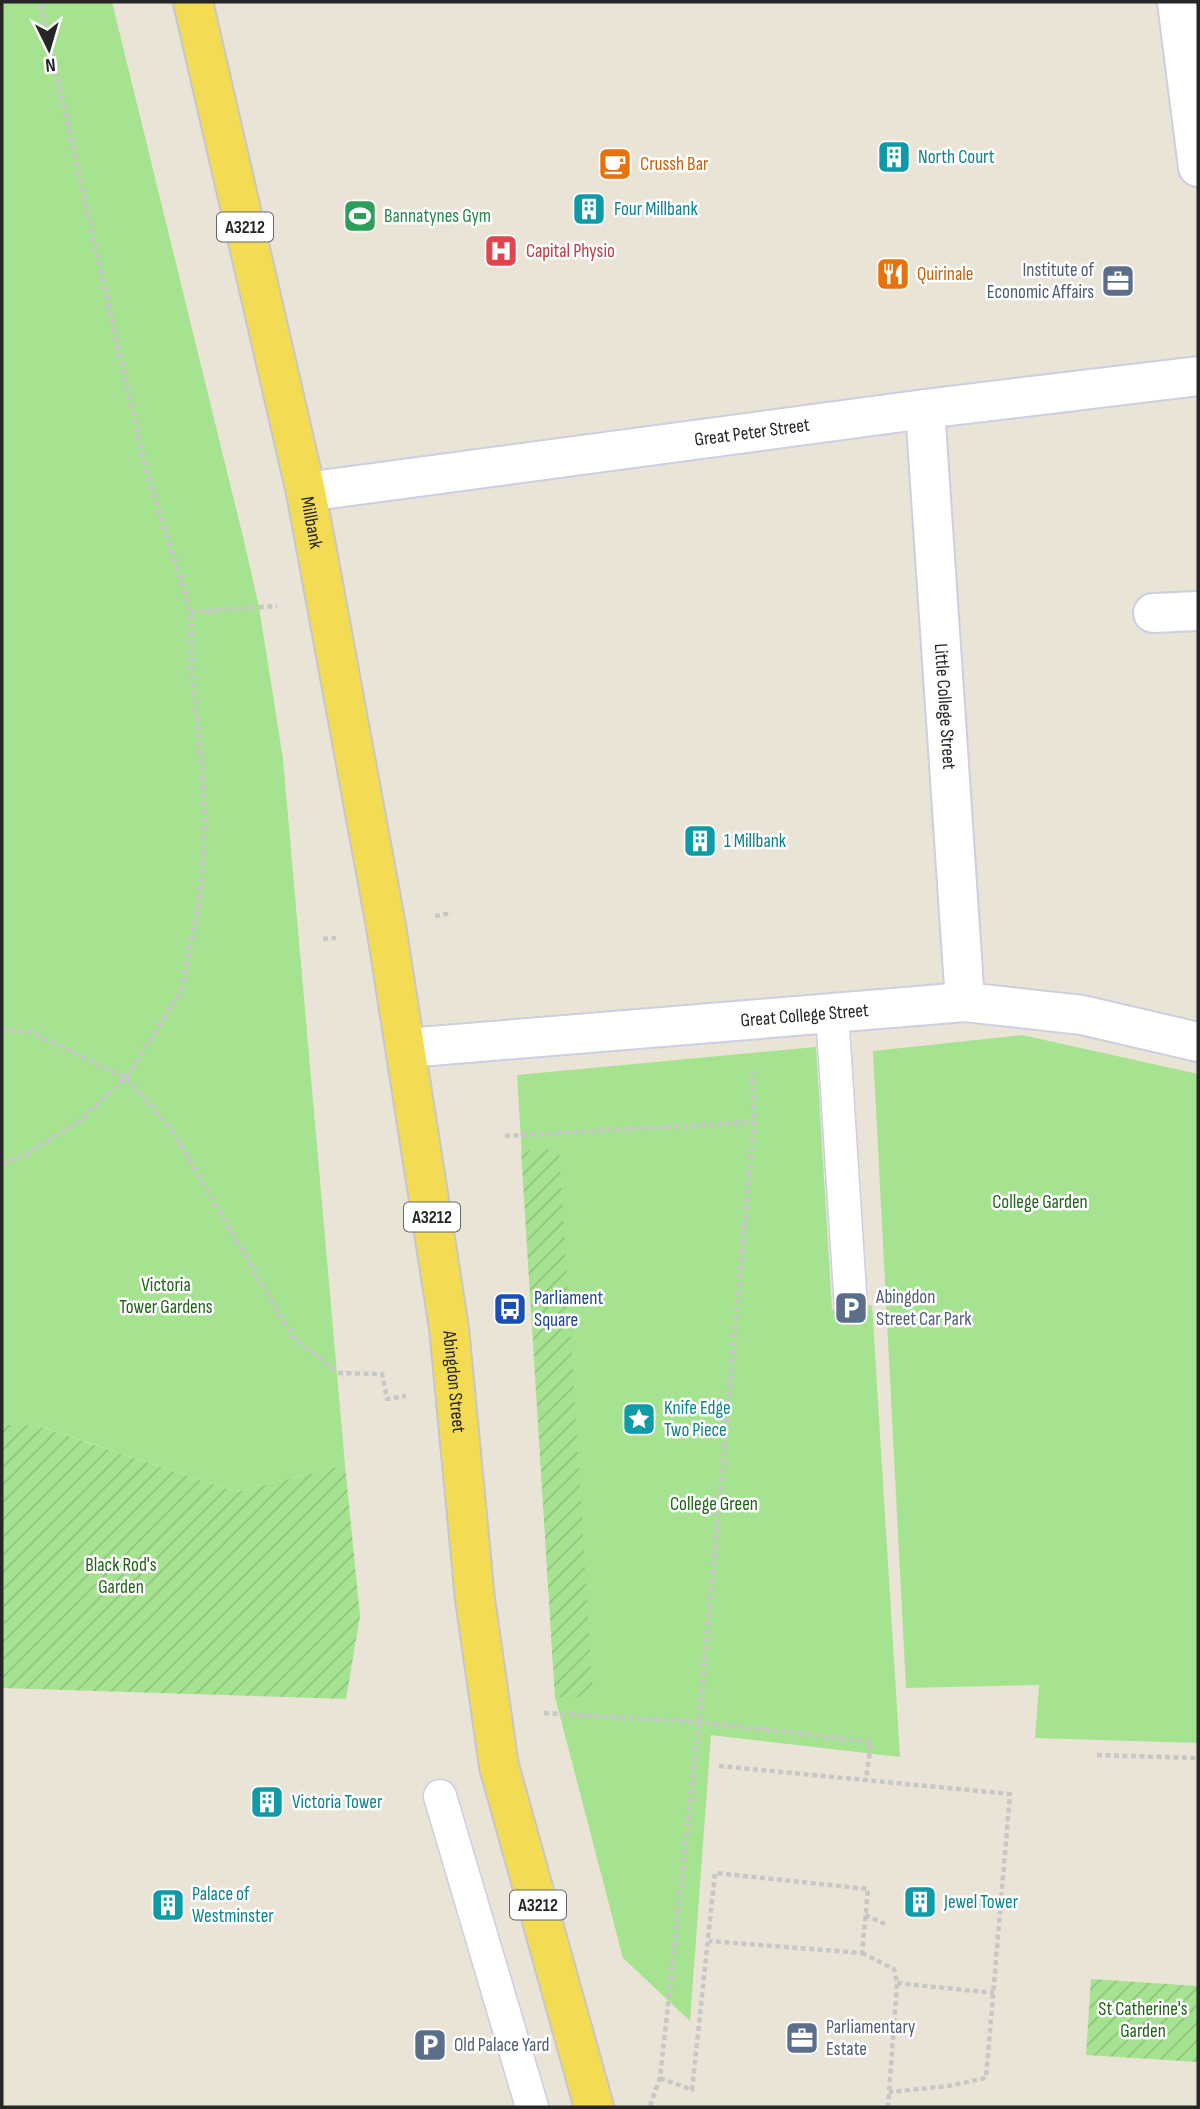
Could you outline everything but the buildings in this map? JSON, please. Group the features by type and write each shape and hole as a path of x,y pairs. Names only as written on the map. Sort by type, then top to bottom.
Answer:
{"main road":[{"name":"Millbank","path":"193,2 306,492 407,1048"},
{"name":"Abingdon Street","path":"407,1048 449,1328 474,1586 499,1766 594,2107"}],"street":[{"path":"1177,2 1198,167"},
{"name":"Great Peter Street","path":"306,492 925,409 1198,376"},
{"name":"Little College Street","path":"925,409 965,1002"},
{"path":"1153,613 1198,611"},
{"name":"Great College Street","path":"407,1048 965,1002 1082,1015 1198,1042"}],"lane":[{"path":"832,1012 851,1308"},
{"path":"440,1796 532,2107"}],"path":[{"path":"2,1164 30,1152 78,1122 126,1078 181,991 200,899 205,822 191,669 191,612 145,466 40,2"},
{"path":"191,612 277,606"},
{"path":"323,939 340,937"},
{"path":"2,1030 32,1032 126,1078 170,1127 293,1337 338,1373 382,1374 387,1399"},
{"path":"650,2106 660,2078 699,1723 754,1122 752,1066"},
{"path":"505,1136 754,1122"},
{"path":"544,1713 699,1723 871,1742 866,1780"},
{"path":"1097,1755 1198,1758"},
{"path":"719,1766 1010,1794 986,2078 948,2087 889,2092"},
{"path":"660,2078 692,2090 715,1873 868,1889 862,1953"},
{"path":"865,1915 884,1924"},
{"path":"709,1941 862,1953 894,1969 897,1983 888,2107"},
{"path":"897,1983 994,1993"}],"green space":[{"name":"Victoria Tower Gardens","path":"2,2 112,2 259,607 283,759 345,1465 236,1492 36,1425 2,1425"},
{"name":"College Garden","path":"1022,1035 1198,1074 1198,1743 1035,1738 1039,1685 906,1688 873,1051"},
{"name":"College Green","path":"816,1047 832,1310 872,1305 900,1757 711,1735 690,2021 623,1958 555,1697 517,1075"},
{"path":"559,1149 593,1698 555,1697 521,1151"},
{"name":"Black Rod's Garden","path":"2,1425 35,1425 236,1492 345,1465 360,1616 346,1699 2,1688"},
{"name":"St Catherine's Garden","path":"1091,1979 1198,1986 1198,2062 1086,2055"}],"place":[{"name":"North Court","path":"894,157"},
{"name":"Crussh Bar","path":"615,164"},
{"name":"Four Millbank","path":"589,209"},
{"name":"Bannatynes Gym","path":"360,216"},
{"name":"Capital Physio","path":"501,251"},
{"name":"Quirinale","path":"893,274"},
{"name":"Institute of Economic Affairs","path":"1118,281"},
{"name":"1 Millbank","path":"700,841"},
{"name":"Abingdon Street Car Park","path":"851,1308"},
{"name":"Parliament Square","path":"510,1309"},
{"name":"Knife Edge Two Piece","path":"639,1419"},
{"name":"Victoria Tower","path":"267,1802"},
{"name":"Jewel Tower","path":"920,1902"},
{"name":"Palace of Westminster","path":"168,1905"},
{"name":"Parliamentary Estate","path":"802,2038"},
{"name":"Old Palace Yard","path":"430,2045"}]}
